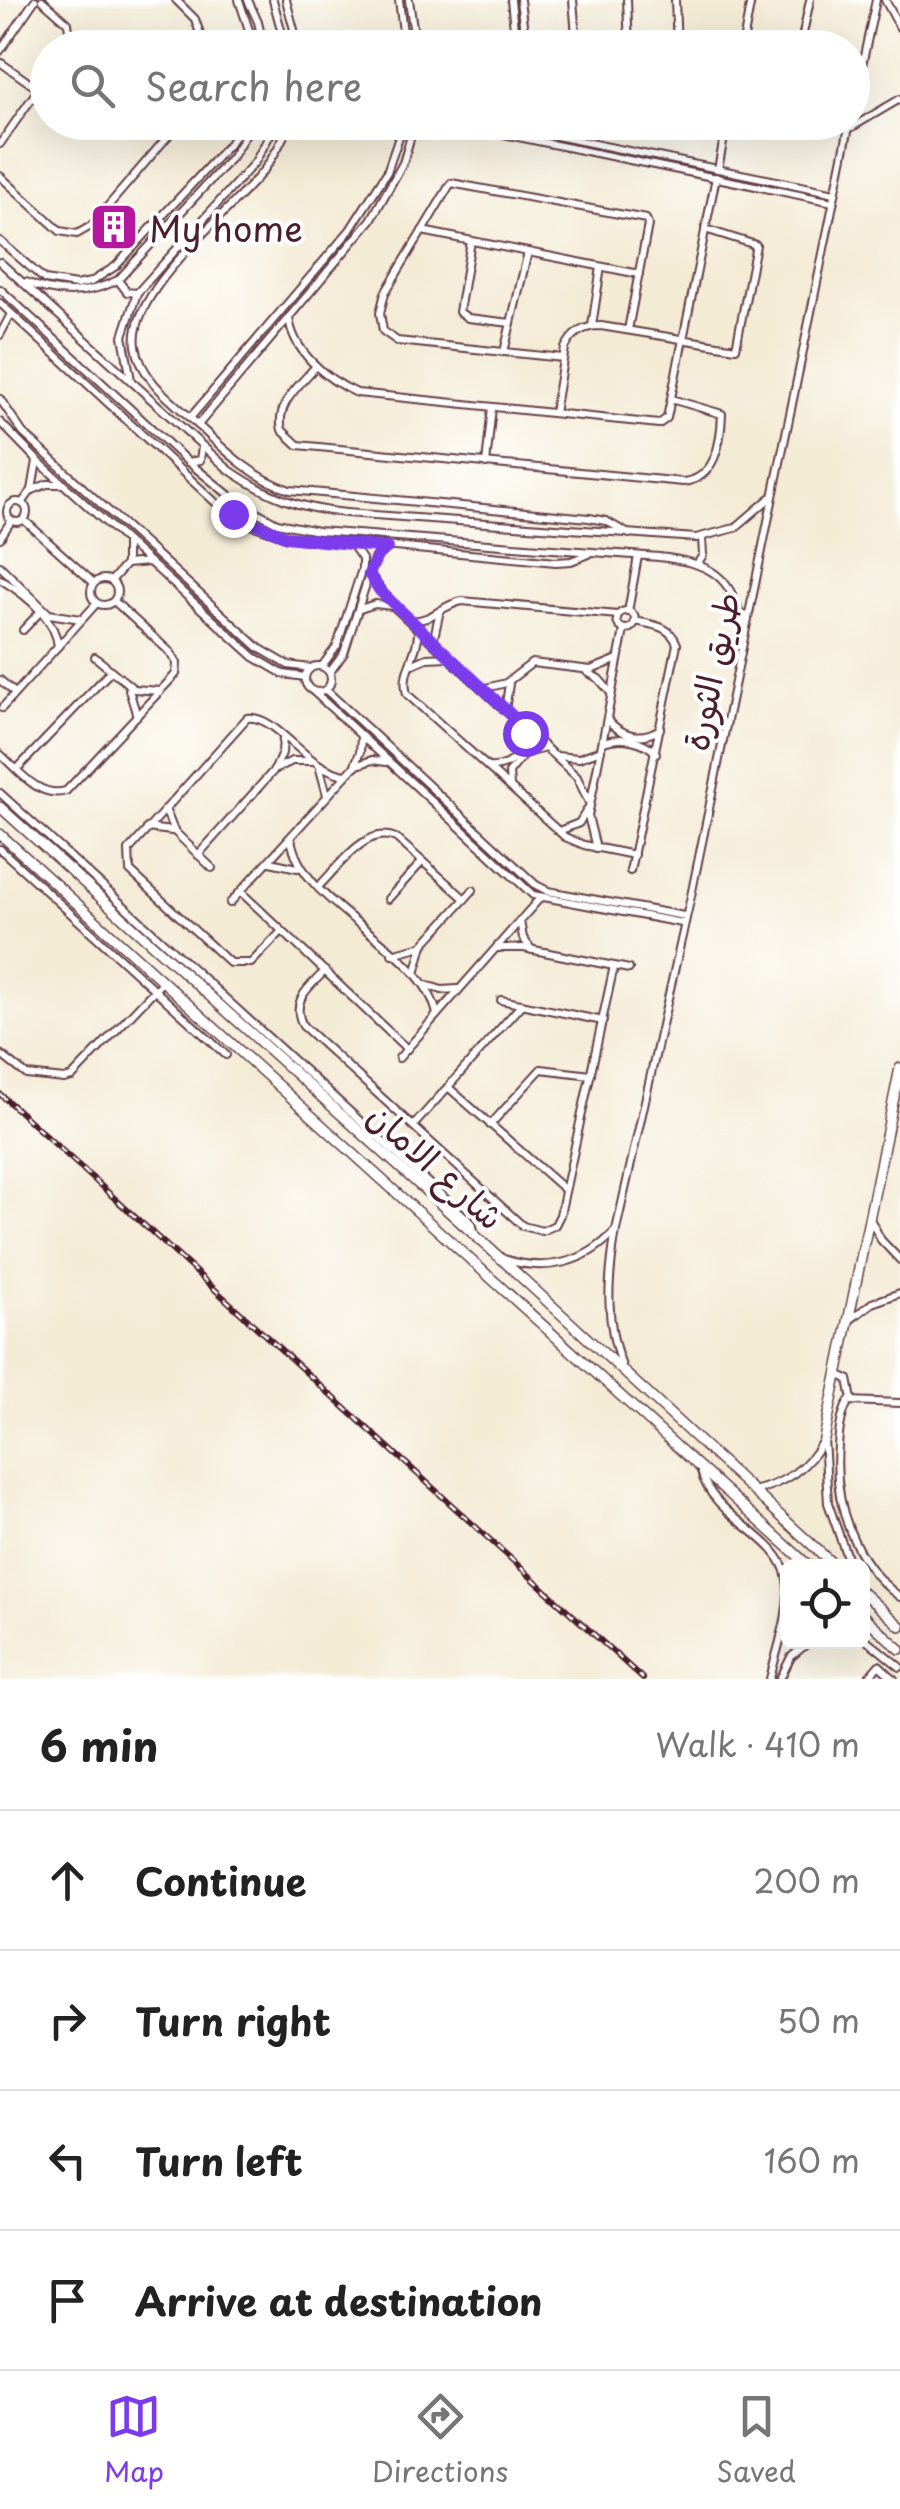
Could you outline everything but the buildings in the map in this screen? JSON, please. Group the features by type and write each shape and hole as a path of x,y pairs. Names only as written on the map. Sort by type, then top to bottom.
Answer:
{"street":[{"path":"0,51 38,0 68,23 69,30"},
{"path":"176,0 194,18 198,30"},
{"path":"239,0 250,30"},
{"path":"248,0 260,30"},
{"path":"273,0 281,30"},
{"path":"286,0 294,30"},
{"path":"399,0 403,30"},
{"path":"409,0 413,30"},
{"path":"511,0 514,30"},
{"path":"520,0 524,30"},
{"path":"573,0 575,30"},
{"path":"627,0 628,30"},
{"path":"676,0 677,30"},
{"path":"745,30 751,0"},
{"path":"804,30 810,0"},
{"path":"870,30 876,0"},
{"path":"885,0 900,28"},
{"path":"0,62 30,83"},
{"path":"870,118 900,99"},
{"path":"0,144 30,101"},
{"path":"0,176 60,231 77,234 90,226 164,140"},
{"path":"0,241 32,272 60,285 91,282 105,275 131,250 232,140"},
{"path":"15,276 58,292 89,291 118,280 232,157 242,140"},
{"path":"132,381 123,336 137,293 255,162 267,140"},
{"path":"280,140 265,168 169,271 143,306 136,326 136,346 148,376 254,473 290,490 590,518 606,521 632,536"},
{"path":"190,418 339,244 369,202 399,140"},
{"path":"198,425 354,243 378,209 411,140"},
{"path":"541,140 836,193"},
{"path":"568,140 834,202"},
{"path":"289,317 293,336 316,366 338,384 370,396 659,424 667,418 724,140"},
{"name":"طريق الثورة","path":"628,1378 616,1350 608,1306 608,1275 691,896 847,140"},
{"path":"255,162 265,168"},
{"path":"563,358 397,341 383,331 379,322 386,293 448,186 454,182 644,218 648,223 628,330"},
{"path":"209,213 218,221"},
{"path":"554,414 563,358 575,333 592,326 731,349 738,346 756,245 705,229"},
{"path":"422,231 639,274"},
{"path":"471,241 460,312 468,318 511,323"},
{"path":"131,250 139,257"},
{"path":"504,352 528,252"},
{"path":"0,262 202,448 274,497 322,510 632,536 702,538 746,522 773,495"},
{"path":"162,265 169,271"},
{"path":"592,326 601,266"},
{"path":"313,273 321,280"},
{"path":"118,280 123,289 137,293"},
{"path":"0,290 187,461 234,500 278,524 318,532 592,552 697,564 728,584 744,632"},
{"path":"1,306 215,502 252,525 274,534 318,541 556,562 592,552"},
{"path":"0,335 12,314"},
{"path":"274,334 293,336"},
{"path":"54,353 62,346"},
{"path":"316,366 280,412 282,430 298,445 683,482 696,480 713,461 722,414 671,399"},
{"path":"0,400 22,432 259,648 288,665 326,669 344,654 369,574 378,554 387,548"},
{"path":"486,464 492,407"},
{"path":"0,422 262,664 283,674 305,677"},
{"path":"187,461 200,460 202,448"},
{"path":"10,505 22,503 32,490 38,460"},
{"path":"217,485 217,474 228,469"},
{"path":"32,490 47,484 64,484"},
{"path":"0,496 10,505"},
{"path":"22,503 28,509 24,520"},
{"path":"10,505 8,515 12,520"},
{"path":"12,520 24,520 94,583"},
{"path":"0,538 12,520"},
{"path":"318,532 318,541"},
{"path":"697,564 704,550 702,538"},
{"path":"112,580 126,564 126,541"},
{"path":"441,552 442,541"},
{"path":"314,692 326,690 331,682 326,669 362,569 360,554 352,545"},
{"path":"630,871 677,644 666,629 635,621 628,612 638,556"},
{"path":"126,564 150,562"},
{"path":"0,566 49,614 83,619"},
{"path":"369,574 393,606 577,778 590,805"},
{"path":"0,578 40,612 55,630 58,646"},
{"path":"102,578 112,580 118,593 114,601 106,605 97,603 91,596 94,583 102,578"},
{"path":"0,754 45,792 66,791 176,674 175,658 114,601"},
{"path":"409,621 431,618 462,601 618,615 628,612"},
{"path":"2,708 97,603"},
{"path":"358,610 375,604 393,606"},
{"path":"433,643 442,609"},
{"path":"23,630 40,612"},
{"path":"618,615 616,623 624,630"},
{"path":"624,630 635,621"},
{"path":"418,630 417,650 404,683 407,694 559,832 572,841 634,855"},
{"path":"596,848 589,827 590,805 624,630"},
{"path":"95,657 126,684 142,692 161,691"},
{"path":"408,667 427,658 448,657"},
{"path":"581,670 602,668 619,658"},
{"path":"482,689 498,687 524,666 541,662 581,670 599,679 612,694"},
{"path":"310,668 305,677 307,686 526,889 540,898 683,919"},
{"path":"17,769 111,671"},
{"path":"505,710 512,678"},
{"path":"0,680 15,694"},
{"path":"126,684 137,717"},
{"path":"326,690 536,886 683,919"},
{"path":"282,931 251,963 230,963 130,871 129,850 242,721 260,718 314,763 325,779 328,796"},
{"path":"607,719 622,733 640,737 662,728"},
{"path":"487,766 503,766 522,750 524,727"},
{"path":"198,855 275,770 282,753 282,736"},
{"path":"230,903 354,767 361,736"},
{"path":"555,756 579,758 616,739 640,742 656,754"},
{"path":"511,788 508,778 512,768 530,750 546,748"},
{"path":"354,767 372,760 390,763"},
{"path":"275,770 292,761 314,763 346,775"},
{"path":"0,792 62,855 472,1222 477,1238"},
{"path":"559,832 578,823 590,805"},
{"name":"شارع الامان","path":"0,807 62,855 92,890 228,1006 380,1152 828,1559"},
{"path":"165,808 174,831 212,868"},
{"path":"146,828 174,831"},
{"name":"شارع الامان","path":"0,834 801,1559"},
{"path":"319,886 366,840 378,834 396,838 465,899"},
{"path":"290,838 300,868 424,984 442,990 460,989"},
{"path":"0,850 226,1055"},
{"path":"270,862 300,868"},
{"path":"388,899 422,862"},
{"path":"78,904 92,890"},
{"path":"414,975 423,945 473,890"},
{"path":"241,892 407,1049"},
{"path":"400,1058 540,898"},
{"path":"520,921 523,938 533,951"},
{"path":"392,954 423,945"},
{"path":"496,949 514,947 630,969"},
{"path":"325,971 300,997 299,1020 529,1230 542,1232 554,1225 566,1190 614,966"},
{"path":"0,1054 27,1075 68,1079 163,981"},
{"path":"424,984 437,1015"},
{"path":"501,1000 603,1021"},
{"path":"414,1126 522,1004"},
{"path":"848,1559 828,1503 824,1439 900,1068"},
{"path":"490,1124 541,1069 591,1075"},
{"path":"448,1087 566,1190"},
{"path":"332,1134 344,1131 344,1118"},
{"path":"364,1164 368,1156 380,1152"},
{"path":"869,1216 881,1240 900,1260"},
{"path":"498,1256 531,1266 566,1263 590,1253 616,1230"},
{"path":"846,1325 872,1303 900,1292"},
{"path":"836,1374 848,1379 852,1400"},
{"path":"900,1404 852,1400 845,1407 837,1472 844,1513 862,1558 900,1598"},
{"path":"670,1442 683,1441 684,1428"},
{"path":"753,1491 795,1474 824,1439"},
{"path":"711,1453 698,1454 695,1459 716,1502 771,1550 784,1568 788,1583 770,1679"},
{"path":"870,1598 900,1625"},
{"path":"870,1622 900,1650"},
{"path":"870,1642 900,1666"},
{"path":"780,1679 791,1657 800,1649"},
{"path":"867,1679 880,1665 894,1679"}],"railway":[{"path":"0,1094 643,1679"}],"place":[{"name":"My home","path":"114,227"}],"route":[{"path":"233,514 287,537 387,548 374,559 369,574 380,591 524,727 525,733"}]}
